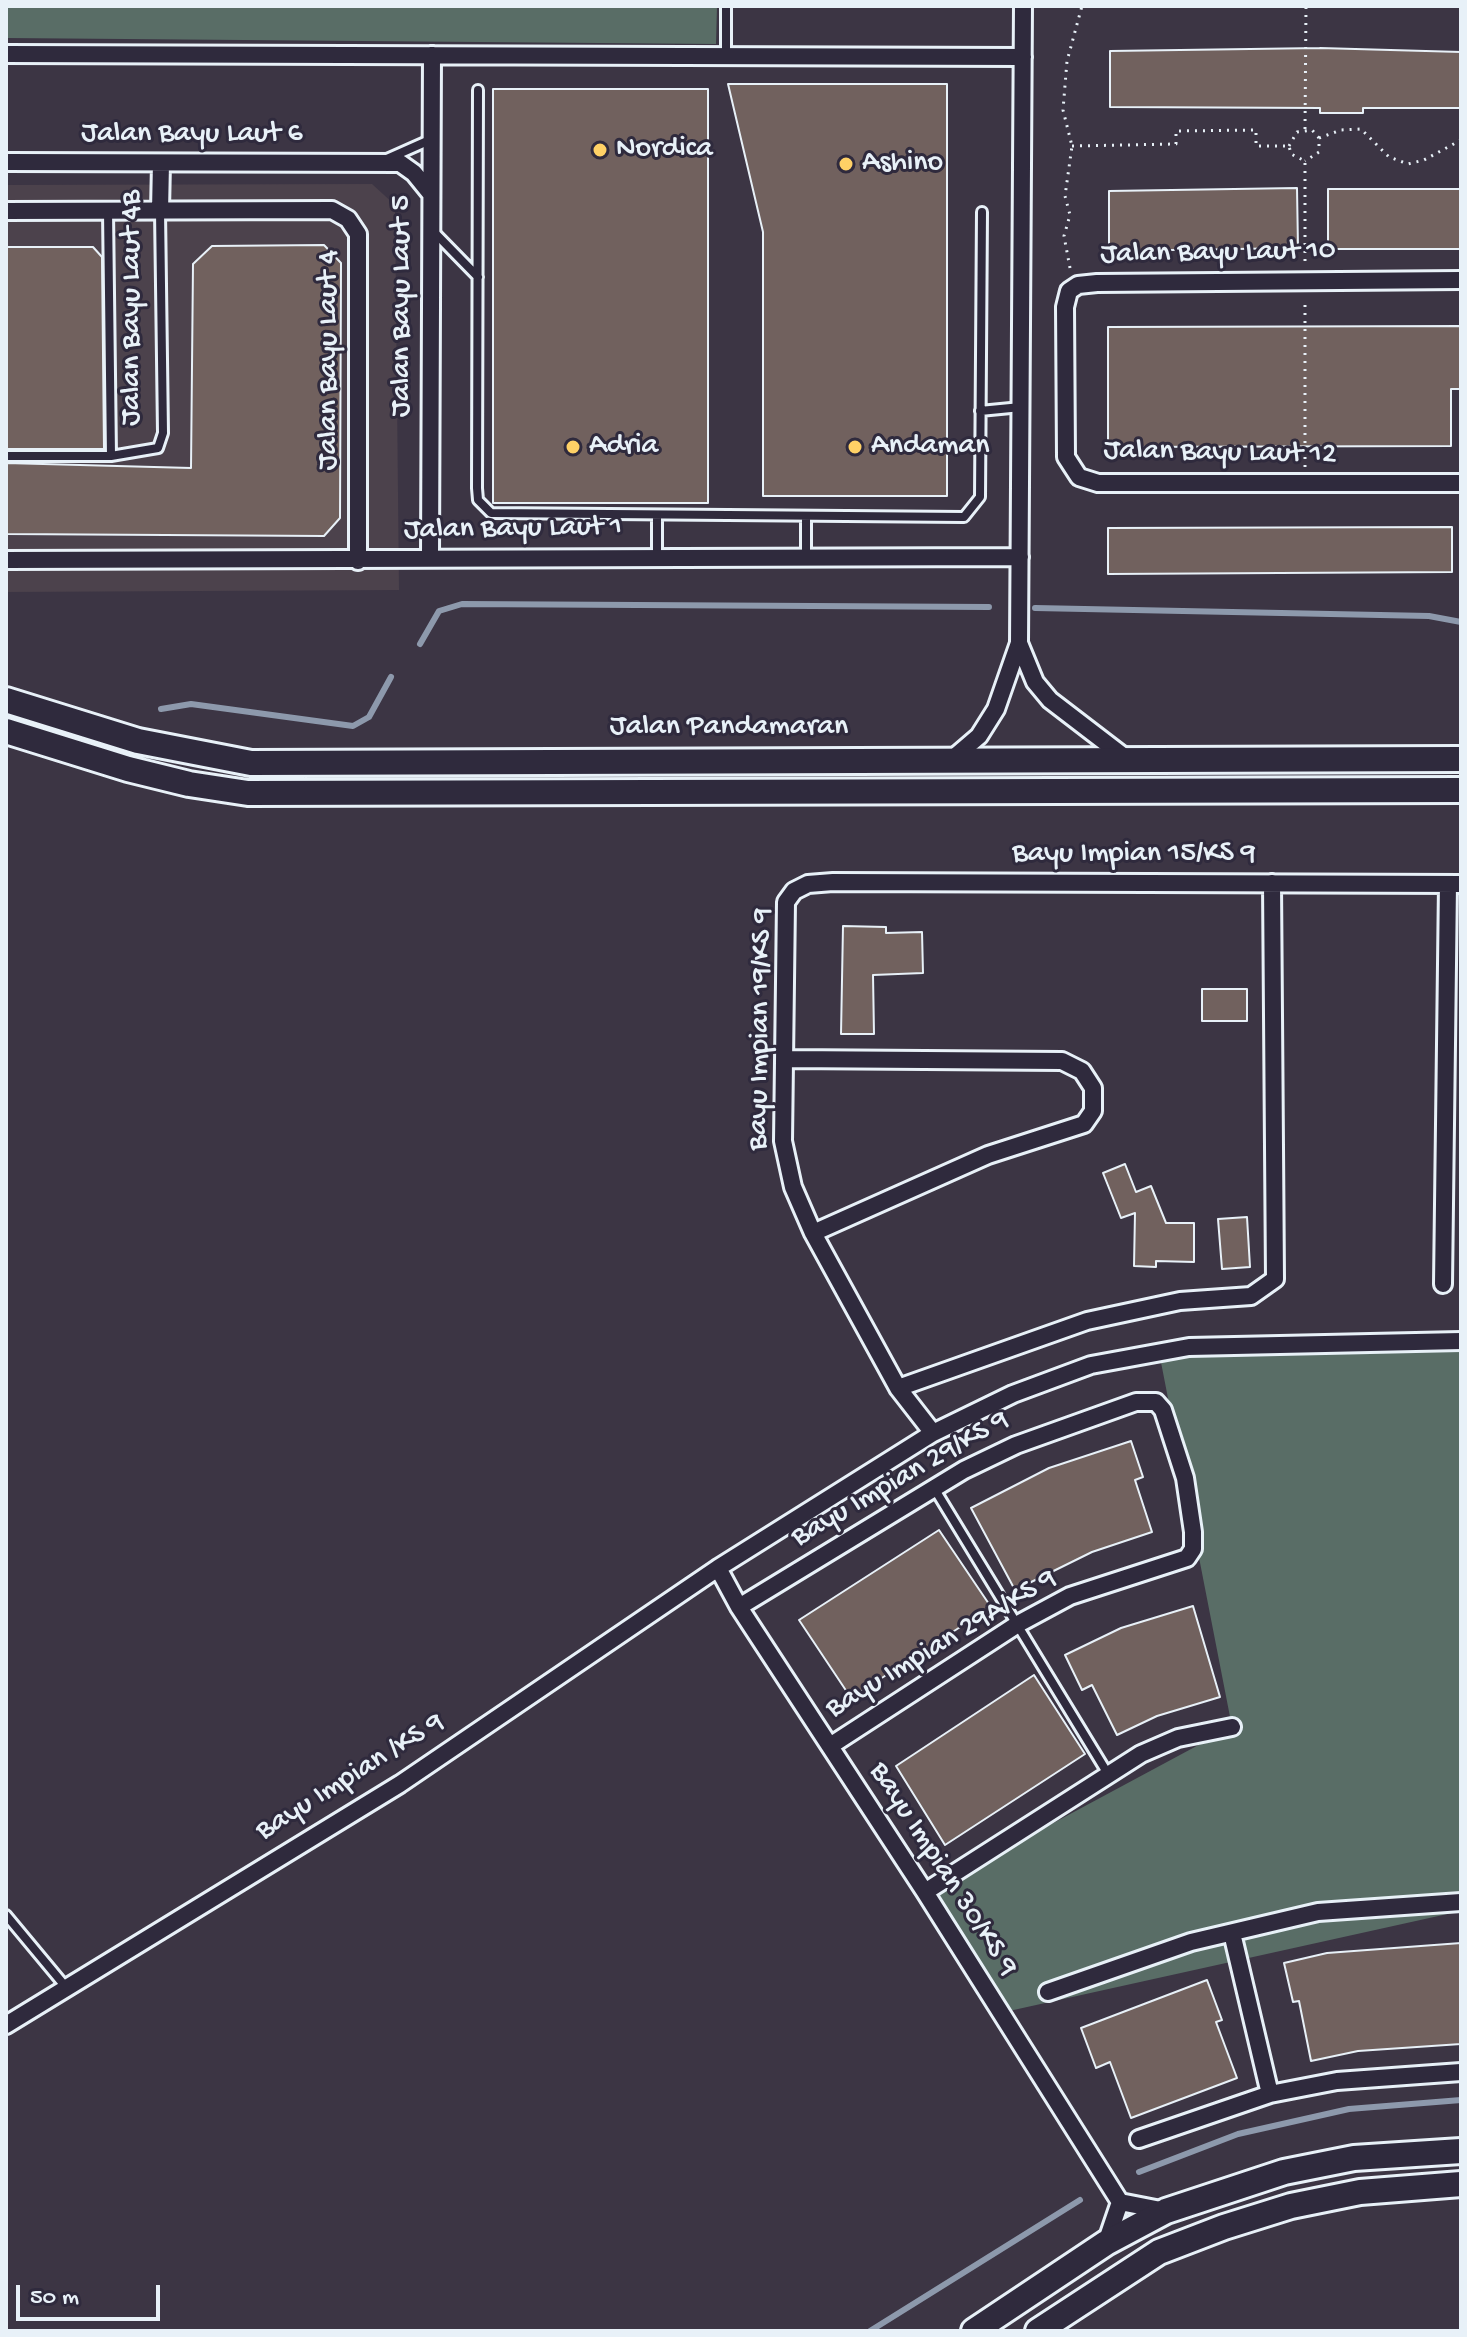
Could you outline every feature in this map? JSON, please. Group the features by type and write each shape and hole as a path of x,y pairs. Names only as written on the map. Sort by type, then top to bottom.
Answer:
{"main road":[{"name":"Jalan Pandamaran","path":"6,700 138,741 251,763 1461,759"},
{"name":"Jalan Pandamaran","path":"6,731 128,769 189,784 248,793 1461,790"},
{"path":"974,2331 1106,2243 1166,2211 1284,2172 1354,2158 1450,2150 1450,2184 1360,2192 1291,2206 1224,2227 1159,2252 1038,2331"}],"street":[{"path":"951,760 979,736 996,709 1019,643 1023,6"},
{"path":"6,54 1023,57"},
{"name":"Jalan Bayu Laut 5","path":"430,557 432,55"},
{"name":"Jalan Bayu Laut 6","path":"6,162 400,163 414,173 431,194"},
{"name":"Jalan Bayu Laut 4B","path":"160,211 161,163"},
{"name":"Jalan Bayu Laut 4","path":"6,211 332,210 348,219 358,234 358,561"},
{"name":"Jalan Bayu Laut 10","path":"1066,381 1065,307 1069,291 1078,285 1461,280"},
{"name":"Jalan Bayu Laut 12","path":"1066,381 1066,457 1079,477 1098,483 1461,483"},
{"name":"Jalan Bayu Laut 1","path":"6,560 1020,557"},
{"path":"1019,643 1035,682 1050,700 1129,760"},
{"path":"898,1388 1087,1321 1180,1301 1251,1296 1275,1279 1272,883"},
{"name":"Bayu Impian 15/KS 9","path":"808,884 1454,884"},
{"name":"Bayu Impian 19/KS 9","path":"808,884 794,891 786,902 787,1059 783,1141 793,1187 813,1233 898,1388 933,1433"},
{"path":"1443,1284 1454,884"},
{"path":"787,1059 1062,1061 1082,1071 1093,1088 1093,1111 1084,1124 988,1155 813,1233"},
{"name":"Bayu Impian /KS 9","path":"6,2025 65,1986 400,1784 718,1568 933,1433 1013,1394 1091,1365 1189,1347 1461,1341"},
{"name":"Bayu Impian 29/KS 9","path":"739,1607 985,1459 1046,1431 1136,1402 1156,1402 1163,1410 1185,1478"},
{"name":"Bayu Impian 29A/KS 9","path":"830,1746 1018,1624 1070,1596 1187,1558 1193,1549 1193,1532 1185,1478"},
{"name":"Bayu Impian 30/KS 9","path":"718,1568 739,1607 925,1892 1120,2202"},
{"path":"925,1892 1108,1774 1178,1738 1232,1727"},
{"path":"1048,1992 1191,1942 1318,1912 1461,1902"},
{"path":"1232,1933 1270,2094"},
{"path":"1139,2139 1270,2094 1337,2081 1461,2072"},
{"path":"1106,2243 1120,2202 1166,2211"}],"lane":[{"path":"726,6 726,56"},
{"path":"478,90 478,500 491,513 964,517 980,497 982,212"},
{"name":"Jalan Bayu Laut 6","path":"379,163 432,139"},
{"name":"Jalan Bayu Laut 4B","path":"108,211 111,456 150,452 158,448 163,433 160,211"},
{"path":"431,229 478,277"},
{"path":"980,411 1021,407"},
{"path":"6,456 111,456"},
{"path":"657,515 657,557"},
{"path":"806,516 806,557"},
{"path":"934,1488 1108,1774"},
{"path":"6,1915 65,1986"}],"path":[{"path":"1078,285 1065,253 1064,236 1070,215 1065,196 1072,146 1063,110 1067,61 1082,6"},
{"path":"1305,129 1306,6"},
{"path":"1305,129 1319,138 1361,129 1389,157 1408,164 1424,160 1461,140"},
{"path":"1305,129 1297,132 1289,146 1291,154 1305,161"},
{"path":"1072,146 1176,144 1176,131 1243,130 1256,130 1256,146 1289,146"},
{"path":"1305,161 1319,152 1319,138"},
{"path":"1305,161 1305,483"}],"shaded area":[{"path":"372,184 395,205 399,590 6,592 6,185"}],"green space":[{"path":"6,6 717,6 716,44 6,38"},
{"path":"1461,1343 1461,1911 1000,2013 925,1892 1232,1727 1159,1352"}],"building":[{"path":"1320,48 1461,52 1461,108 1363,108 1363,113 1320,113 1320,108 1110,107 1110,51"},
{"path":"728,84 947,84 947,496 763,496 763,232"},
{"path":"493,89 708,89 708,503 493,503"},
{"path":"1297,188 1298,248 1109,251 1109,191"},
{"path":"1328,189 1461,189 1461,249 1328,249"},
{"path":"324,245 341,263 340,518 324,536 6,534 6,463 191,468 193,264 212,246"},
{"path":"6,247 93,247 102,257 104,449 6,449"},
{"path":"1461,326 1461,389 1451,389 1451,446 1108,447 1108,327"},
{"path":"1452,527 1452,572 1108,574 1108,528"},
{"path":"843,926 886,927 886,933 922,932 923,973 873,975 874,1034 841,1034"},
{"path":"1202,989 1247,989 1247,1021 1202,1021"},
{"path":"1125,1164 1136,1192 1151,1186 1166,1223 1194,1223 1194,1262 1156,1261 1156,1267 1134,1266 1135,1213 1121,1218 1103,1173"},
{"path":"1247,1217 1250,1267 1222,1269 1218,1219"},
{"path":"1131,1441 1143,1477 1135,1480 1152,1532 1092,1552 1015,1590 971,1508 1049,1468"},
{"path":"939,1530 991,1607 851,1698 799,1620"},
{"path":"1193,1606 1220,1697 1157,1716 1117,1735 1092,1685 1082,1690 1065,1655 1121,1628"},
{"path":"1034,1675 1085,1754 945,1845 896,1766"},
{"path":"1461,1943 1461,2044 1358,2051 1311,2061 1299,2001 1293,2002 1284,1963 1327,1953"},
{"path":"1207,1980 1222,2020 1216,2022 1237,2078 1131,2118 1110,2062 1096,2068 1081,2028"}],"waterway":[{"path":"420,644 439,611 462,604 989,607"},
{"path":"1035,608 1429,616 1461,622"},
{"path":"161,709 191,704 353,726 369,717 391,677"},
{"path":"1139,2172 1238,2134 1349,2109 1461,2100"},
{"path":"870,2331 1080,2200"}],"place":[{"name":"Nordica","path":"600,150"},
{"name":"Ashino","path":"846,164"},
{"name":"Adria","path":"573,447"},
{"name":"Andaman","path":"855,447"}]}
